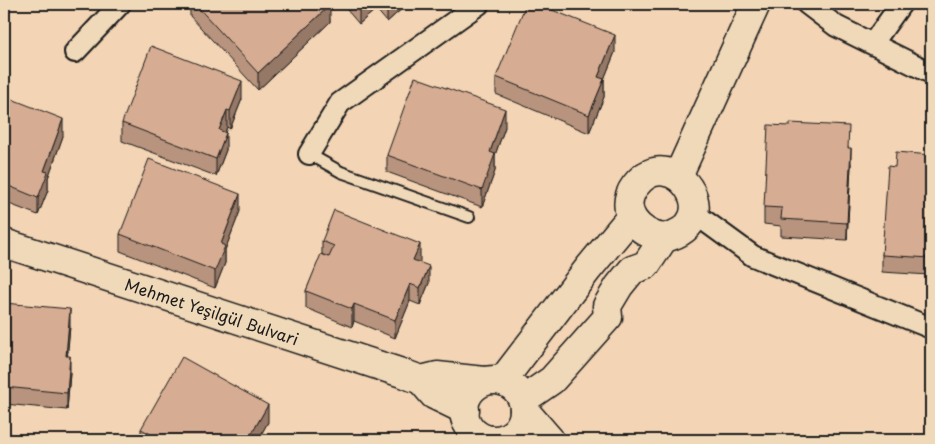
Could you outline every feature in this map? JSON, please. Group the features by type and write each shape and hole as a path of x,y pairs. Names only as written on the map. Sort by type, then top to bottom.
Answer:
{"street":[{"path":"74,52 120,4"},
{"path":"309,154 340,103 479,4"},
{"path":"678,176 756,4"},
{"path":"808,4 836,26 931,73"},
{"path":"873,43 901,4"},
{"path":"660,172 678,176 693,192 694,213 683,230 664,238 645,233 632,217 630,197 641,180 650,174 660,172"},
{"path":"694,213 753,256 931,328"},
{"path":"493,381 632,217"},
{"path":"550,440 524,405 512,385 493,381 474,387 468,396 464,426 485,438 507,439 519,427 524,405 552,380 608,317 619,312 631,297 645,279 646,265 664,238"},
{"name":"Mehmet Yeşilgül Bulvari","path":"4,242 421,380 464,426"},
{"name":"Mehmet Yeşilgül Bulvari","path":"421,380 437,376 493,381"}],"lane":[{"path":"309,154 342,172 469,217"}],"building":[{"path":"195,4 329,4 330,5 258,73"},
{"path":"526,4 537,4 615,35 598,77 604,79 589,115 496,77"},
{"path":"151,46 242,81 230,111 227,110 219,130 226,133 216,159 122,123"},
{"path":"415,77 505,109 490,152 495,154 482,190 387,155"},
{"path":"4,96 63,119 44,171 48,172 38,198 4,184"},
{"path":"790,123 849,126 848,148 851,148 847,223 781,219 782,208 764,207 768,125 790,126"},
{"path":"896,152 931,155 931,268 929,268 930,258 882,255 888,166 895,167"},
{"path":"149,159 240,194 221,244 225,246 215,271 120,234"},
{"path":"334,210 420,244 413,260 429,266 420,288 410,284 395,320 354,304 352,309 306,291 321,254 329,257 334,246 322,241"},
{"path":"4,303 70,309 66,356 70,356 67,393 4,387"},
{"path":"182,357 268,405 248,440 162,440 141,429"}]}
